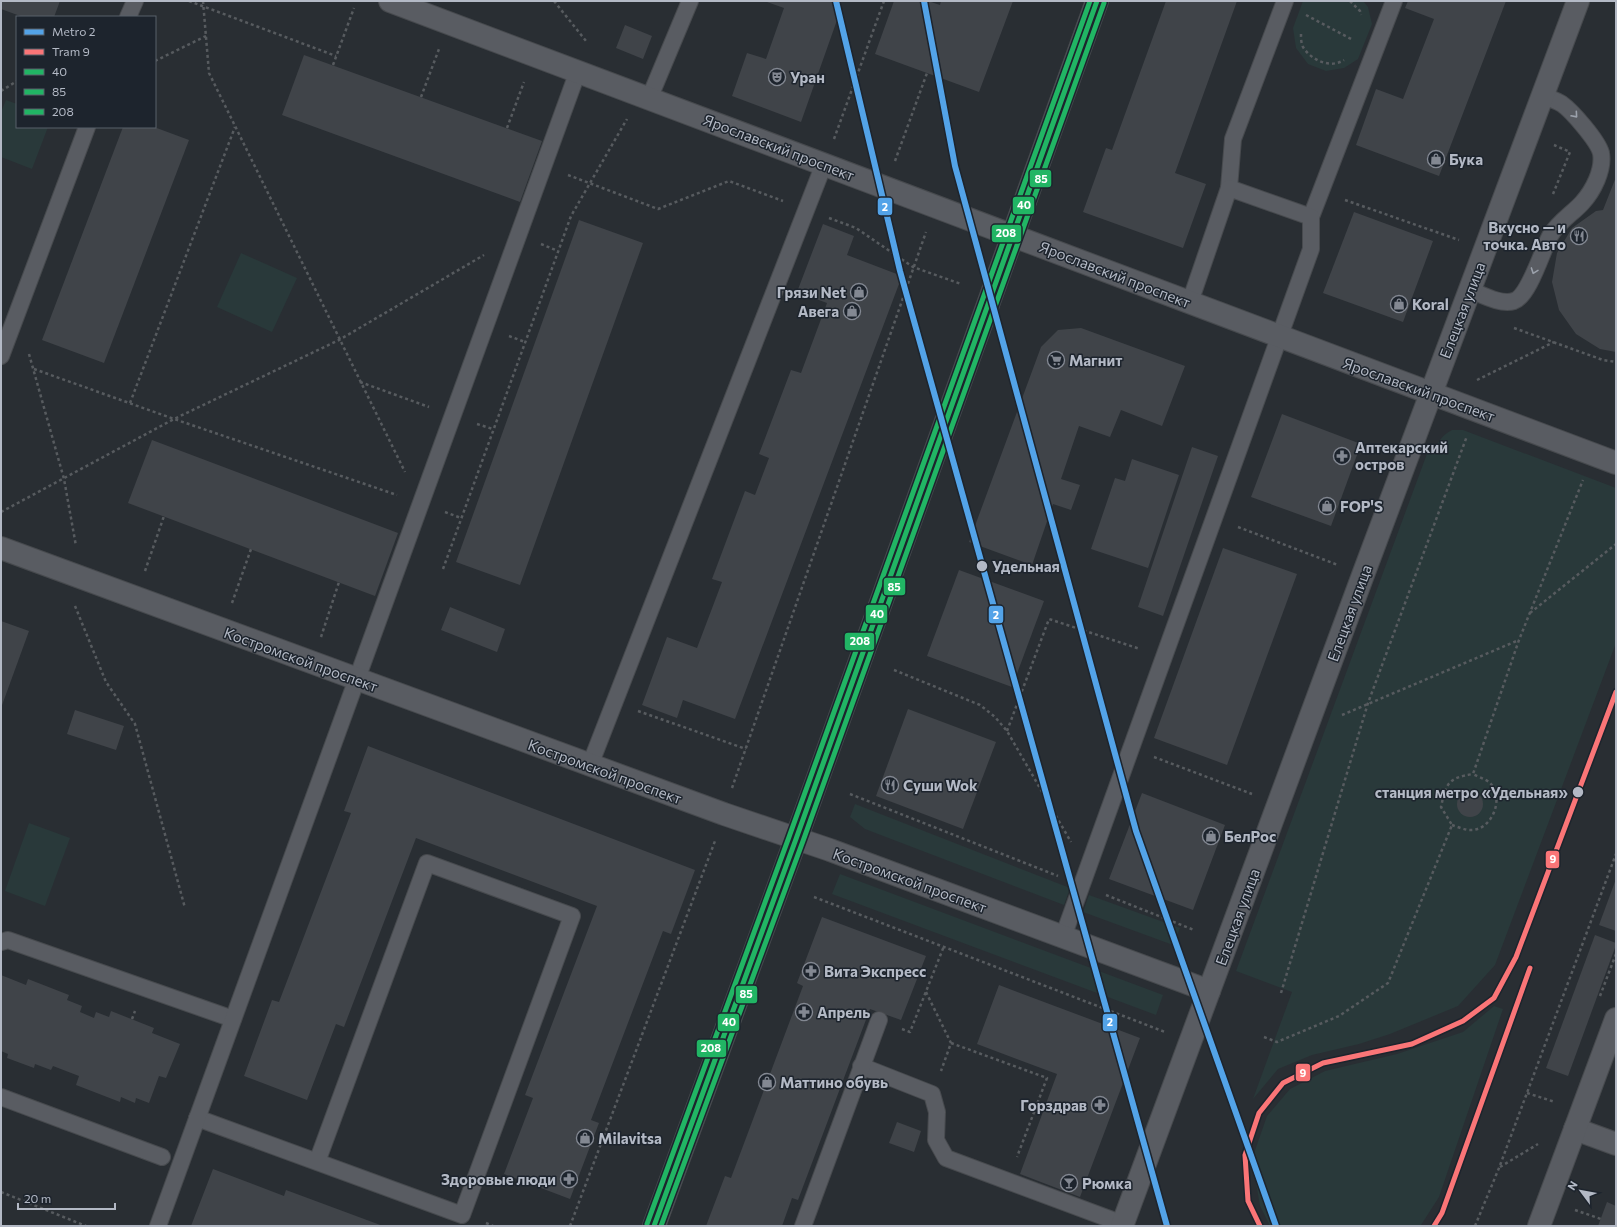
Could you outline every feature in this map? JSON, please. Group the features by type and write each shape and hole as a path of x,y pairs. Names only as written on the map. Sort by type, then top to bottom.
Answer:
{"street":[{"name":"Ярославский проспект","path":"390,1 1616,463"},
{"path":"654,1226 796,838 1097,1"},
{"name":"Елецкая улица","path":"1123,1225 1363,575 1485,250 1551,99 1578,1"},
{"name":"Костромской проспект","path":"1,548 724,814 796,838 1209,991"},
{"path":"1539,1226 1616,1019"},
{"path":"1575,1129 1616,1144"}],"lane":[{"path":"128,16 135,1"},
{"path":"649,99 690,1"},
{"path":"1063,937 1213,517 1311,249 1311,217 1322,192 1394,1"},
{"path":"1190,302 1229,188 1233,139 1284,4"},
{"path":"158,1226 578,71"},
{"path":"1470,290 1504,302 1515,301 1523,295 1530,285 1539,258 1551,234 1566,216 1582,203 1594,184 1601,167 1601,152 1593,138 1572,112 1551,99"},
{"path":"1,356 87,128"},
{"path":"590,765 824,164"},
{"path":"1229,188 1311,217"},
{"path":"197,1118 317,1162 462,1215 572,916 427,863 317,1162"},
{"path":"1,942 8,940 232,1019"},
{"path":"803,1226 879,1020"},
{"path":"861,1066 932,1094 937,1112 936,1140 946,1158 1123,1225"},
{"path":"1,1097 162,1157"}],"path":[{"path":"189,1 336,56"},
{"path":"203,1 210,74 359,382 420,503"},
{"path":"554,1 586,41"},
{"path":"834,140 884,1"},
{"path":"1284,4 1356,42 1376,48"},
{"path":"333,65 354,8"},
{"path":"1303,22 1306,15"},
{"path":"1300,30 1302,46 1312,58 1326,64 1341,62 1351,55 1356,42"},
{"path":"156,61 206,36"},
{"path":"420,97 439,48"},
{"path":"895,162 927,73"},
{"path":"507,128 525,80"},
{"path":"1,91 16,82"},
{"path":"1551,99 1548,137 1549,142 1570,152 1553,196"},
{"path":"443,569 571,216 628,118"},
{"path":"130,403 235,128"},
{"path":"543,166 658,209 728,181 856,228 914,267 962,284"},
{"path":"1322,192 1485,250"},
{"path":"731,791 927,228"},
{"path":"1,512 174,419 340,340 517,236"},
{"path":"17,314 34,369 64,479 76,548"},
{"path":"1511,327 1603,360 1616,362"},
{"path":"1477,380 1554,342"},
{"path":"34,369 174,419 420,503"},
{"path":"359,382 452,415"},
{"path":"1281,993 1368,703 1470,429"},
{"path":"1473,774 1519,640 1586,473"},
{"path":"145,573 164,516"},
{"path":"1213,517 1363,575"},
{"path":"1530,613 1616,544"},
{"path":"232,605 251,549"},
{"path":"320,639 339,582"},
{"path":"73,601 106,682 135,724 185,908"},
{"path":"1007,731 1048,619 1163,657"},
{"path":"1307,727 1328,722 1368,703 1519,640"},
{"path":"894,670 980,705 995,717 1007,731 1087,870"},
{"path":"615,703 746,749"},
{"path":"1131,748 1279,804"},
{"path":"1473,774 1490,784 1497,796 1494,814 1484,826 1471,831 1452,825 1441,807 1445,788 1458,776 1473,774"},
{"path":"850,794 1194,930"},
{"path":"1264,1037 1278,1042 1339,1016 1388,983 1452,825"},
{"path":"570,1226 717,835"},
{"path":"1476,1226 1502,1161 1616,854"},
{"path":"814,896 1169,1033"},
{"path":"879,1020 910,1032 944,946"},
{"path":"925,992 951,1043 1047,1078 1008,1182"},
{"path":"932,1094 951,1043"},
{"path":"1,1192 86,1226"},
{"path":"1573,1209 1601,1219"}],"shaded area":[{"path":"1303,1 1363,1 1368,7 1372,24 1358,59 1344,68 1326,71 1308,64 1296,48 1293,28"},
{"path":"6,100 16,104 16,128 48,128 32,169 1,157 1,112"},
{"path":"241,253 297,278 272,332 217,307"},
{"path":"1452,430 1463,430 1616,488 1616,643 1495,965 1458,1006 1390,1034 1359,1044 1312,1055 1278,1069 1253,1099 1292,992 1236,971 1428,451 1433,453 1440,440"},
{"path":"855,804 1070,888 1064,905 865,829 850,817"},
{"path":"29,823 70,838 45,906 5,891"},
{"path":"840,874 1163,995 1156,1015 832,894"},
{"path":"1089,895 1180,928 1173,945 1083,912"},
{"path":"1494,1006 1503,1009 1439,1197 1421,1225 1270,1226 1260,1206 1252,1159 1267,1116 1290,1089 1325,1071 1397,1054 1463,1032"}],"building":[{"path":"1,1 60,1 54,16 20,16 1,9"},
{"name":"Уран","path":"829,1 842,6 801,122 732,96 747,53 766,59 784,8 767,2"},
{"path":"894,1 928,1 940,5 941,1 1013,1 979,92 875,54"},
{"path":"1166,1 1237,1 1175,173 1206,184 1183,248 1083,212 1106,148 1112,150"},
{"path":"1408,1 1506,1 1439,176 1356,145 1376,89 1403,99 1434,19 1405,8"},
{"path":"625,25 652,36 643,59 616,48"},
{"path":"304,55 542,141 520,202 282,115"},
{"path":"123,128 156,128 189,140 104,363 42,340"},
{"path":"1616,177 1616,352 1600,349 1576,334 1559,310 1552,282 1557,253 1572,228 1596,211 1603,210"},
{"path":"1354,212 1433,241 1403,322 1323,293"},
{"path":"579,220 643,243 520,585 456,562"},
{"path":"823,224 854,236 847,255 902,276 735,719 683,700 677,718 642,705 667,637 697,648 722,582 712,579 745,491 755,495 769,458 759,454 791,370 801,373 827,303 797,292"},
{"path":"1081,328 1185,366 1162,426 1121,410 1110,437 1079,426 1061,479 1080,485 1071,510 1053,504 1032,565 969,542 1041,347 1058,330"},
{"path":"1282,414 1361,444 1331,526 1251,497"},
{"path":"152,440 398,533 375,596 128,503"},
{"path":"1192,447 1218,456 1163,616 1138,607"},
{"path":"1132,459 1179,475 1148,568 1091,549 1115,478 1125,481"},
{"path":"1223,548 1297,574 1227,765 1154,738"},
{"path":"959,570 1044,601 1012,687 927,656"},
{"path":"450,607 505,629 497,652 441,630"},
{"path":"1,621 29,631 1,708"},
{"path":"908,709 996,742 963,829 876,796"},
{"path":"75,710 124,726 116,750 67,734"},
{"path":"368,746 695,870 671,934 663,931 591,1120 599,1123 570,1199 504,1174 533,1098 525,1095 597,906 416,838 344,1027 336,1024 307,1100 244,1076 272,1000 279,1002 351,813 344,811"},
{"path":"1470,791 1479,795 1483,804 1479,813 1470,817 1461,813 1457,804 1461,795"},
{"path":"1142,793 1225,825 1193,910 1109,879"},
{"path":"1616,879 1616,931 1599,925"},
{"path":"822,917 926,956 901,1020 870,1009 798,1200 792,1198 782,1226 706,1226 725,1176 731,1178 803,986 797,983"},
{"path":"1595,935 1616,943 1616,945 1568,1076 1546,1068"},
{"path":"1,975 26,985 28,979 69,995 67,1000 82,1006 80,1012 94,1018 96,1012 109,1017 111,1011 154,1028 152,1033 180,1044 166,1078 159,1076 149,1103 136,1098 135,1103 121,1097 120,1102 76,1085 79,1076 53,1066 51,1070 35,1064 34,1068 7,1058 8,1054 1,1051"},
{"path":"999,985 1140,1038 1080,1197 1020,1174 1057,1074 977,1044"},
{"path":"897,1122 921,1131 914,1152 889,1143"},
{"path":"213,1169 284,1196 286,1190 383,1226 191,1226"},
{"path":"1607,1202 1616,1206 1616,1226 1598,1226"}],"metro line":[{"name":"2","path":"836,1 900,271 1167,1226"},
{"name":"2","path":"924,1 955,166 1136,831 1276,1226"}],"tram line":[{"name":"9","path":"1260,1226 1248,1201 1245,1155 1259,1113 1283,1083 1323,1063 1412,1044 1463,1021 1494,998 1516,957 1616,692"},
{"name":"9","path":"1434,1226 1442,1213 1530,968"}],"transit line":[{"name":"208","path":"647,1224 789,837 1090,1"},
{"name":"40","path":"654,1226 796,839 1097,1"},
{"name":"85","path":"661,1226 803,841 1104,3"}],"place":[{"name":"Уран","path":"777,77"},
{"name":"Бука","path":"1436,159"},
{"name":"Вкусно — и точка. Авто","path":"1579,236"},
{"name":"Грязи Net","path":"859,292"},
{"name":"Koral","path":"1399,304"},
{"name":"Авега","path":"852,311"},
{"name":"Магнит","path":"1056,360"},
{"name":"Аптекарский остров","path":"1342,456"},
{"name":"FOP'S","path":"1327,506"},
{"name":"Удельная","path":"982,566"},
{"name":"Суши Wok","path":"890,785"},
{"name":"станция метро «Удельная»","path":"1578,792"},
{"name":"БелРос","path":"1211,836"},
{"name":"Вита Экспресс","path":"811,971"},
{"name":"Апрель","path":"804,1012"},
{"name":"Маттино обувь","path":"767,1082"},
{"name":"Горздрав","path":"1100,1105"},
{"name":"Milavitsa","path":"585,1138"},
{"name":"Здоровые люди","path":"569,1179"},
{"name":"Рюмка","path":"1069,1183"}]}
